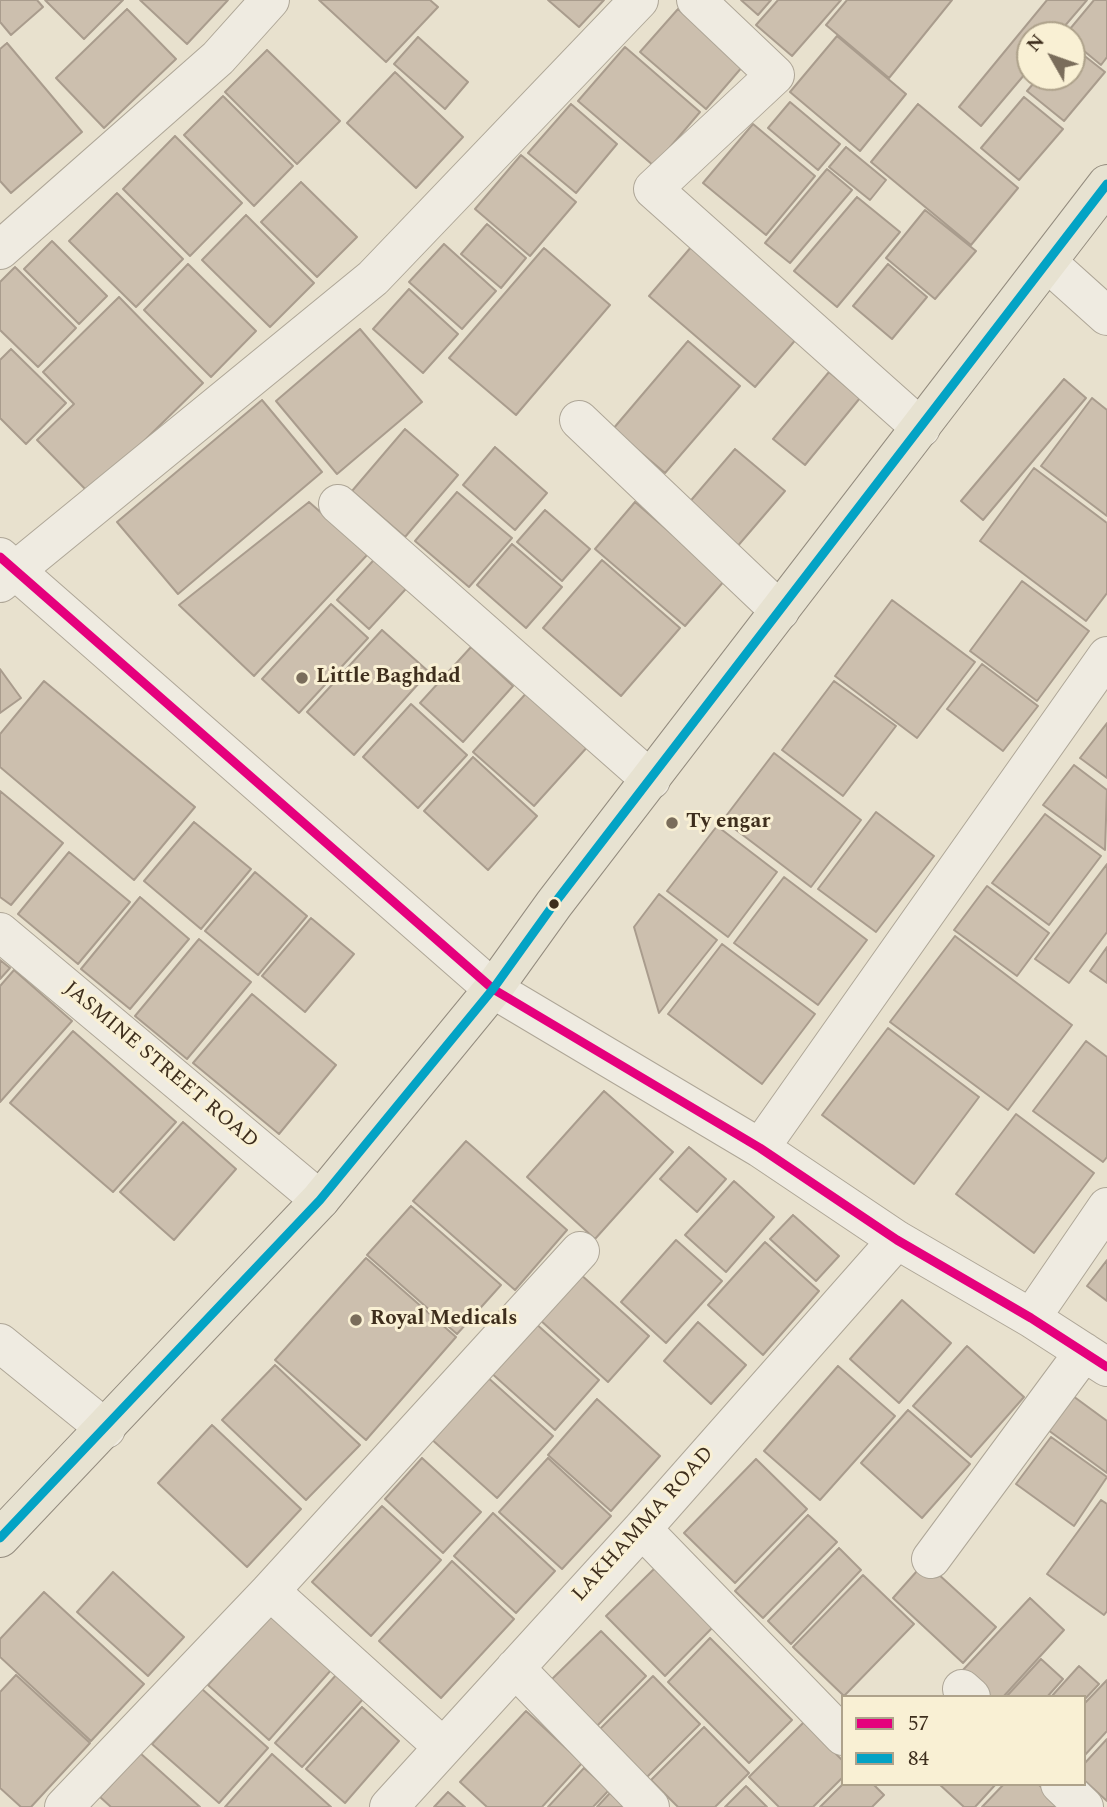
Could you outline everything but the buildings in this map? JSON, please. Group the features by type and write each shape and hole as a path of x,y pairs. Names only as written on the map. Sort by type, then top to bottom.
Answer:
{"main road":[{"path":"0,1538 320,1200 493,989 1107,184"}],"street":[{"path":"0,250 218,58 270,0"},
{"path":"639,0 373,278 5,571 493,989 760,1148 897,1240 1031,1318 1095,1360 931,1559"},
{"path":"696,0 775,75 653,189 921,428"},
{"path":"1048,263 1107,316"},
{"path":"579,420 780,611"},
{"path":"338,504 651,780"},
{"path":"760,1148 1107,656"},
{"name":"JASMINE STREET ROAD","path":"0,932 320,1200"},
{"path":"1031,1318 1107,1207"},
{"name":"LAKHAMMA ROAD","path":"389,1807 642,1529 897,1240"},
{"path":"64,1807 270,1591 580,1251"},
{"path":"0,1343 106,1429"},
{"path":"642,1529 841,1734"},
{"path":"270,1591 443,1747"},
{"path":"515,1668 650,1807"},
{"path":"1062,1786 1084,1807"}],"transit line":[{"name":"84","path":"0,1538 320,1200 493,989 554,904 1107,184"},
{"name":"57","path":"0,557 493,989 760,1148 897,1240 1031,1318 1107,1367"}],"place":[{"name":"Little Baghdad","path":"302,678"},
{"name":"Ty engar","path":"672,823"},
{"name":"Royal Medicals","path":"356,1320"}]}
